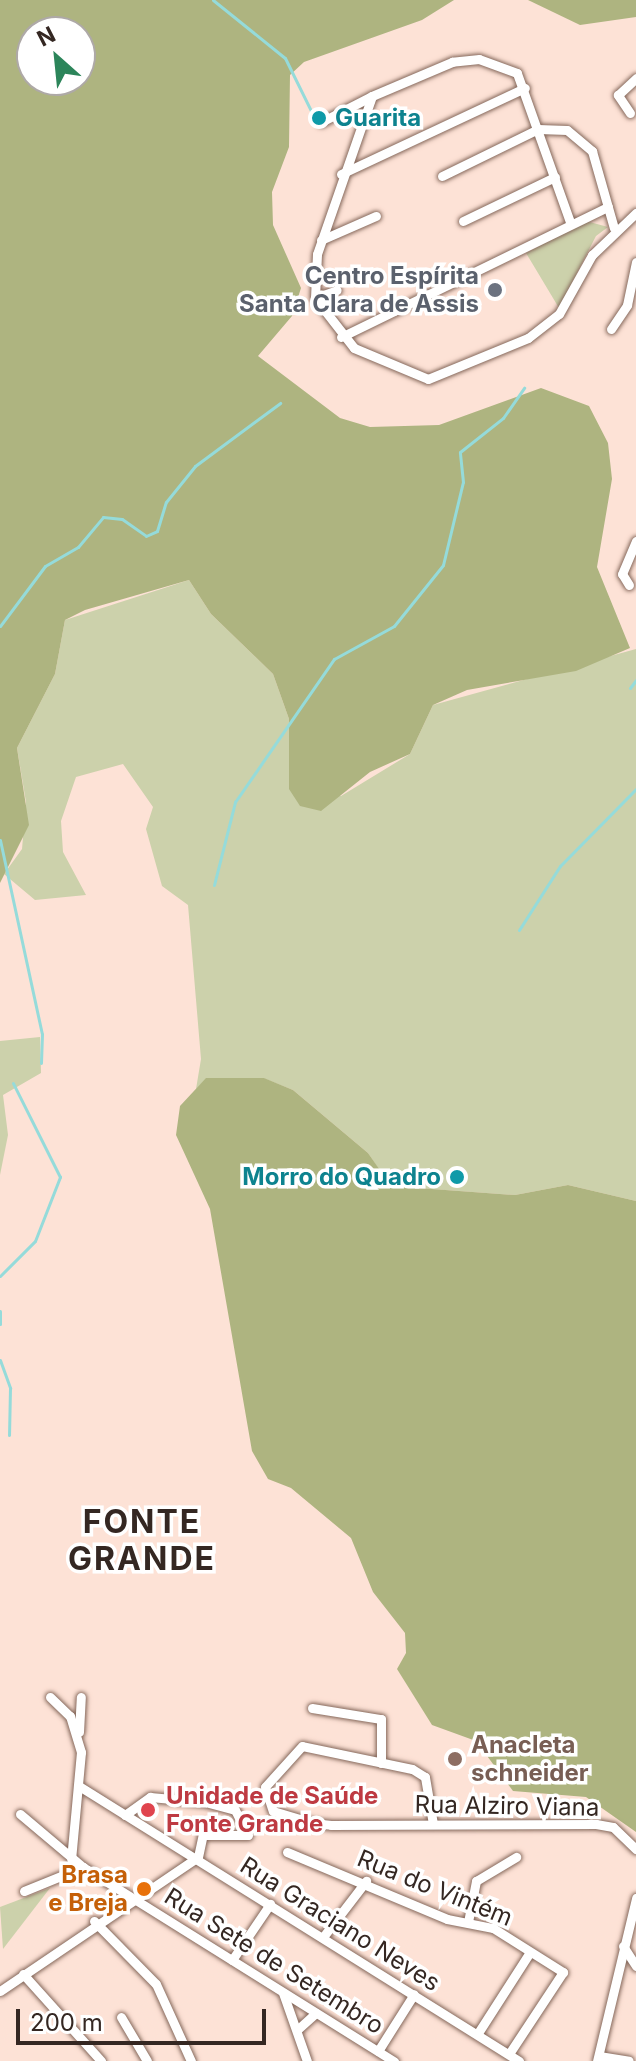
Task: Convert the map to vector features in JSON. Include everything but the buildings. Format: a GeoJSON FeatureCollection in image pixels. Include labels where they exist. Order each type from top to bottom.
{"type":"FeatureCollection","features":[{"type":"Feature","properties":{"kind":"street"},"geometry":{"type":"LineString","coordinates":[[321,122],[372,96],[464,59],[495,62],[523,84],[570,222]]}},
{"type":"Feature","properties":{"kind":"street"},"geometry":{"type":"LineString","coordinates":[[630,113],[618,95],[636,78]]}},
{"type":"Feature","properties":{"kind":"street"},"geometry":{"type":"LineString","coordinates":[[341,174],[523,84]]}},
{"type":"Feature","properties":{"kind":"street"},"geometry":{"type":"LineString","coordinates":[[372,96],[341,174],[321,240],[315,298],[341,337],[428,379],[454,371],[528,338],[559,314],[614,228],[636,213]]}},
{"type":"Feature","properties":{"kind":"street"},"geometry":{"type":"LineString","coordinates":[[442,176],[538,129],[567,130],[587,142],[614,228]]}},
{"type":"Feature","properties":{"kind":"street"},"geometry":{"type":"LineString","coordinates":[[463,221],[555,177]]}},
{"type":"Feature","properties":{"kind":"street"},"geometry":{"type":"LineString","coordinates":[[341,337],[570,222],[608,207]]}},
{"type":"Feature","properties":{"kind":"street"},"geometry":{"type":"LineString","coordinates":[[321,240],[376,216]]}},
{"type":"Feature","properties":{"kind":"street"},"geometry":{"type":"LineString","coordinates":[[611,329],[627,305],[636,262]]}},
{"type":"Feature","properties":{"kind":"street"},"geometry":{"type":"LineString","coordinates":[[315,298],[337,290]]}},
{"type":"Feature","properties":{"kind":"street"},"geometry":{"type":"LineString","coordinates":[[629,585],[622,574],[636,541]]}},
{"type":"Feature","properties":{"kind":"street"},"geometry":{"type":"LineString","coordinates":[[50,1697],[79,1729],[90,1733]]}},
{"type":"Feature","properties":{"kind":"street"},"geometry":{"type":"LineString","coordinates":[[71,1859],[79,1786],[81,1697]]}},
{"type":"Feature","properties":{"kind":"street"},"geometry":{"type":"LineString","coordinates":[[312,1708],[381,1719],[381,1763],[425,1777],[433,1824]]}},
{"type":"Feature","properties":{"kind":"street","name":"Rua Alziro Viana"},"geometry":{"type":"LineString","coordinates":[[381,1763],[300,1747],[265,1787],[273,1811],[313,1823],[596,1824],[624,1836],[636,1849]]}},
{"type":"Feature","properties":{"kind":"street","name":"Rua Graciano Neves"},"geometry":{"type":"LineString","coordinates":[[79,1786],[198,1857],[519,2061]]}},
{"type":"Feature","properties":{"kind":"street"},"geometry":{"type":"LineString","coordinates":[[125,1815],[158,1796],[237,1812],[248,1835],[205,1835]]}},
{"type":"Feature","properties":{"kind":"street","name":"Rua Sete de Setembro"},"geometry":{"type":"LineString","coordinates":[[20,1814],[83,1867],[133,1895],[394,2061]]}},
{"type":"Feature","properties":{"kind":"street"},"geometry":{"type":"LineString","coordinates":[[0,1991],[94,1921],[198,1857],[205,1824]]}},
{"type":"Feature","properties":{"kind":"street","name":"Rua do Vintém"},"geometry":{"type":"LineString","coordinates":[[287,1852],[468,1922],[493,1928],[563,1972],[509,2054]]}},
{"type":"Feature","properties":{"kind":"street"},"geometry":{"type":"LineString","coordinates":[[468,1922],[476,1881],[516,1857]]}},
{"type":"Feature","properties":{"kind":"street"},"geometry":{"type":"LineString","coordinates":[[24,1891],[83,1867]]}},
{"type":"Feature","properties":{"kind":"street"},"geometry":{"type":"LineString","coordinates":[[323,1937],[366,1881]]}},
{"type":"Feature","properties":{"kind":"street"},"geometry":{"type":"LineString","coordinates":[[629,2061],[598,2059],[636,1898]]}},
{"type":"Feature","properties":{"kind":"street"},"geometry":{"type":"LineString","coordinates":[[232,1960],[270,1904]]}},
{"type":"Feature","properties":{"kind":"street"},"geometry":{"type":"LineString","coordinates":[[94,1921],[156,1984],[191,2061]]}},
{"type":"Feature","properties":{"kind":"street"},"geometry":{"type":"LineString","coordinates":[[623,1946],[636,1966]]}},
{"type":"Feature","properties":{"kind":"street"},"geometry":{"type":"LineString","coordinates":[[478,2033],[530,1952]]}},
{"type":"Feature","properties":{"kind":"street"},"geometry":{"type":"LineString","coordinates":[[23,1974],[101,2061]]}},
{"type":"Feature","properties":{"kind":"street"},"geometry":{"type":"LineString","coordinates":[[283,1993],[307,2061]]}},
{"type":"Feature","properties":{"kind":"street"},"geometry":{"type":"LineString","coordinates":[[378,2051],[414,1994]]}},
{"type":"Feature","properties":{"kind":"street"},"geometry":{"type":"LineString","coordinates":[[298,2029],[316,2013]]}},
{"type":"Feature","properties":{"kind":"street"},"geometry":{"type":"LineString","coordinates":[[121,2017],[147,2061]]}},
{"type":"Feature","properties":{"kind":"green space"},"geometry":{"type":"Polygon","coordinates":[[[0,0],[454,0],[422,20],[304,62],[290,75],[289,147],[272,192],[273,225],[301,288],[292,316],[258,356],[340,418],[370,427],[439,425],[541,388],[589,406],[608,443],[612,479],[597,567],[630,648],[576,671],[467,690],[433,705],[410,754],[370,772],[321,811],[300,806],[289,789],[289,719],[273,674],[211,614],[189,580],[85,610],[65,620],[55,674],[17,748],[29,825],[0,883],[0,0]]]}},
{"type":"Feature","properties":{"kind":"green space"},"geometry":{"type":"Polygon","coordinates":[[[528,0],[636,0],[636,17],[580,25],[528,0]]]}},
{"type":"Feature","properties":{"kind":"green space"},"geometry":{"type":"Polygon","coordinates":[[[586,221],[608,227],[596,236],[559,308],[526,253],[586,221]]]}},
{"type":"Feature","properties":{"kind":"green space"},"geometry":{"type":"Polygon","coordinates":[[[189,580],[211,614],[273,674],[289,719],[290,770],[341,796],[410,754],[433,705],[636,649],[636,1201],[568,1185],[515,1195],[390,1186],[368,1153],[293,1090],[263,1078],[207,1078],[196,1089],[201,1059],[188,905],[162,886],[146,829],[153,807],[123,764],[76,777],[61,821],[63,852],[86,895],[35,900],[4,874],[22,849],[26,802],[17,748],[55,674],[65,620],[189,580]]]}},
{"type":"Feature","properties":{"kind":"green space"},"geometry":{"type":"Polygon","coordinates":[[[40,1037],[41,1073],[3,1095],[8,1135],[0,1175],[0,1041],[40,1037]]]}},
{"type":"Feature","properties":{"kind":"green space"},"geometry":{"type":"Polygon","coordinates":[[[206,1078],[264,1078],[293,1090],[368,1153],[391,1186],[515,1195],[568,1185],[636,1201],[636,1832],[586,1797],[513,1791],[476,1741],[432,1725],[397,1669],[406,1653],[405,1633],[373,1592],[351,1538],[291,1488],[268,1479],[252,1451],[210,1209],[176,1135],[180,1106],[206,1078]]]}},
{"type":"Feature","properties":{"kind":"green space"},"geometry":{"type":"Polygon","coordinates":[[[50,1888],[3,1949],[0,1907],[50,1888]]]}},
{"type":"Feature","properties":{"kind":"waterway"},"geometry":{"type":"LineString","coordinates":[[213,0],[285,58],[313,115]]}},
{"type":"Feature","properties":{"kind":"waterway"},"geometry":{"type":"LineString","coordinates":[[214,885],[235,802],[334,659],[394,626],[443,565],[463,482],[460,452],[503,418],[524,388]]}},
{"type":"Feature","properties":{"kind":"waterway"},"geometry":{"type":"LineString","coordinates":[[0,626],[45,566],[78,547],[103,517],[122,519],[146,536],[157,531],[166,502],[195,466],[280,403]]}},
{"type":"Feature","properties":{"kind":"waterway"},"geometry":{"type":"LineString","coordinates":[[630,688],[636,680]]}},
{"type":"Feature","properties":{"kind":"waterway"},"geometry":{"type":"LineString","coordinates":[[519,930],[560,866],[636,789]]}},
{"type":"Feature","properties":{"kind":"waterway"},"geometry":{"type":"LineString","coordinates":[[0,840],[42,1034],[41,1063]]}},
{"type":"Feature","properties":{"kind":"waterway"},"geometry":{"type":"LineString","coordinates":[[0,1276],[35,1241],[60,1177],[13,1083]]}},
{"type":"Feature","properties":{"kind":"waterway"},"geometry":{"type":"LineString","coordinates":[[0,1311],[0,1324]]}},
{"type":"Feature","properties":{"kind":"waterway"},"geometry":{"type":"LineString","coordinates":[[0,1360],[10,1388],[9,1435]]}},
{"type":"Feature","properties":{"kind":"place","name":"Guarita"},"geometry":{"type":"Point","coordinates":[319,118]}},
{"type":"Feature","properties":{"kind":"place","name":"Centro Espírita Santa Clara de Assis"},"geometry":{"type":"Point","coordinates":[495,290]}},
{"type":"Feature","properties":{"kind":"place","name":"Morro do Quadro"},"geometry":{"type":"Point","coordinates":[457,1177]}},
{"type":"Feature","properties":{"kind":"place","name":"Anacleta schneider"},"geometry":{"type":"Point","coordinates":[455,1759]}},
{"type":"Feature","properties":{"kind":"place","name":"Unidade de Saúde Fonte Grande"},"geometry":{"type":"Point","coordinates":[148,1810]}},
{"type":"Feature","properties":{"kind":"place","name":"Brasa e Breja"},"geometry":{"type":"Point","coordinates":[144,1889]}},
{"type":"Feature","properties":{"kind":"district","name":"FONTE GRANDE"},"geometry":{"type":"Point","coordinates":[142,1542]}}]}
